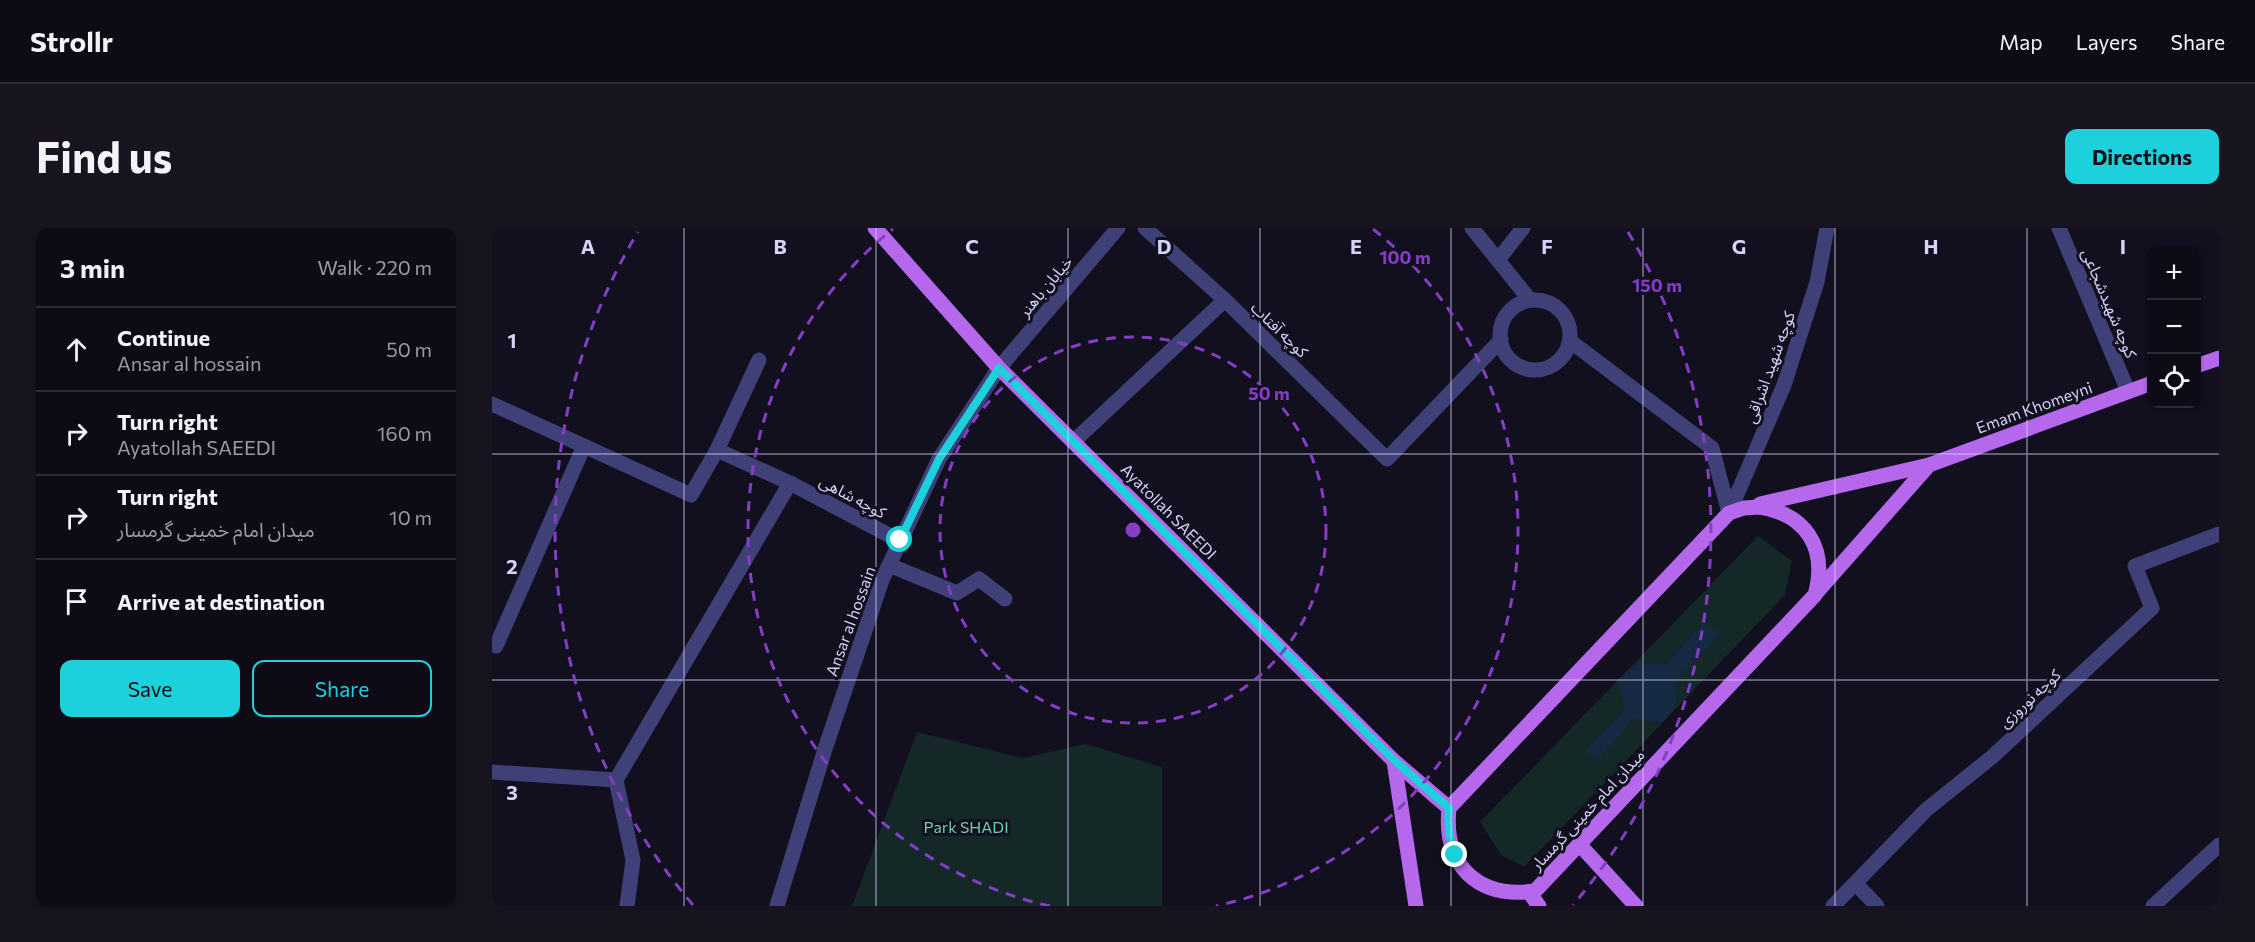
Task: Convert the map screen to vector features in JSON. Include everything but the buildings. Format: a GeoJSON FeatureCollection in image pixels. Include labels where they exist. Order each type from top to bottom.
{"type":"FeatureCollection","features":[{"type":"Feature","properties":{"kind":"main road","name":"Ayatollah SAEEDI"},"geometry":{"type":"LineString","coordinates":[[875,228],[999,368],[1394,760],[1449,808]]}},
{"type":"Feature","properties":{"kind":"main road"},"geometry":{"type":"LineString","coordinates":[[2201,364],[2219,358]]}},
{"type":"Feature","properties":{"kind":"main road","name":"Emam Khomeyni"},"geometry":{"type":"LineString","coordinates":[[1736,510],[1929,465],[2147,384]]}},
{"type":"Feature","properties":{"kind":"main road","name":"میدان امام خمینی گرمسار"},"geometry":{"type":"LineString","coordinates":[[1520,897],[1535,891],[1815,595],[1929,465]]}},
{"type":"Feature","properties":{"kind":"main road"},"geometry":{"type":"LineString","coordinates":[[1539,906],[1520,897],[1489,888],[1475,880],[1463,869],[1449,840],[1447,825],[1449,808],[1736,510],[1759,507],[1774,509],[1800,524],[1810,536],[1820,565],[1815,595]]}},
{"type":"Feature","properties":{"kind":"main road"},"geometry":{"type":"LineString","coordinates":[[1394,760],[1416,906]]}},
{"type":"Feature","properties":{"kind":"main road"},"geometry":{"type":"LineString","coordinates":[[1579,844],[1636,906]]}},
{"type":"Feature","properties":{"kind":"street","name":"خیابان باهنر"},"geometry":{"type":"LineString","coordinates":[[999,368],[1118,228]]}},
{"type":"Feature","properties":{"kind":"street","name":"کوچه آفتاب"},"geometry":{"type":"LineString","coordinates":[[1145,228],[1225,300],[1387,459],[1501,340]]}},
{"type":"Feature","properties":{"kind":"street"},"geometry":{"type":"LineString","coordinates":[[1472,228],[1530,300]]}},
{"type":"Feature","properties":{"kind":"street"},"geometry":{"type":"LineString","coordinates":[[1498,260],[1523,228]]}},
{"type":"Feature","properties":{"kind":"street","name":"کوچه شهید اشراقی"},"geometry":{"type":"LineString","coordinates":[[1736,510],[1784,385],[1817,282],[1827,228]]}},
{"type":"Feature","properties":{"kind":"street","name":"کوچه شهیدشجاعی"},"geometry":{"type":"LineString","coordinates":[[2059,228],[2128,391]]}},
{"type":"Feature","properties":{"kind":"street"},"geometry":{"type":"LineString","coordinates":[[1073,441],[1225,300]]}},
{"type":"Feature","properties":{"kind":"street"},"geometry":{"type":"LineString","coordinates":[[1530,300],[1552,303],[1567,319],[1570,330],[1570,341],[1560,360],[1540,370],[1529,370],[1510,359],[1501,340],[1504,318],[1520,303],[1530,300]]}},
{"type":"Feature","properties":{"kind":"street"},"geometry":{"type":"LineString","coordinates":[[1570,341],[1712,448],[1736,510]]}},
{"type":"Feature","properties":{"kind":"street"},"geometry":{"type":"LineString","coordinates":[[492,404],[691,495],[717,450],[759,360]]}},
{"type":"Feature","properties":{"kind":"street","name":"Ansar al hossain"},"geometry":{"type":"LineString","coordinates":[[777,906],[825,748],[882,580],[939,459],[999,368]]}},
{"type":"Feature","properties":{"kind":"street"},"geometry":{"type":"LineString","coordinates":[[496,646],[584,446]]}},
{"type":"Feature","properties":{"kind":"street","name":"کوچه شاهی"},"geometry":{"type":"LineString","coordinates":[[717,450],[790,483],[900,540]]}},
{"type":"Feature","properties":{"kind":"street"},"geometry":{"type":"LineString","coordinates":[[627,906],[633,860],[616,780],[790,483]]}},
{"type":"Feature","properties":{"kind":"street","name":"کوچه نوروزی"},"geometry":{"type":"LineString","coordinates":[[1833,906],[1926,810],[1992,757],[2152,608],[2135,566],[2219,534]]}},
{"type":"Feature","properties":{"kind":"street"},"geometry":{"type":"LineString","coordinates":[[889,565],[957,593],[979,579],[1005,599]]}},
{"type":"Feature","properties":{"kind":"street"},"geometry":{"type":"LineString","coordinates":[[492,772],[616,780]]}},
{"type":"Feature","properties":{"kind":"street"},"geometry":{"type":"LineString","coordinates":[[2153,906],[2219,845]]}},
{"type":"Feature","properties":{"kind":"street"},"geometry":{"type":"LineString","coordinates":[[1856,884],[1876,906]]}},
{"type":"Feature","properties":{"kind":"green space"},"geometry":{"type":"Polygon","coordinates":[[[1758,536],[1792,561],[1785,595],[1524,867],[1501,855],[1480,822],[1758,536]]]}},
{"type":"Feature","properties":{"kind":"green space","name":"Park SHADI"},"geometry":{"type":"Polygon","coordinates":[[[917,732],[1023,758],[1086,744],[1162,767],[1162,906],[852,906],[917,732]]]}},
{"type":"Feature","properties":{"kind":"water"},"geometry":{"type":"Polygon","coordinates":[[[1704,623],[1720,634],[1676,681],[1675,704],[1662,723],[1634,718],[1598,759],[1585,750],[1624,711],[1623,697],[1617,681],[1638,665],[1649,663],[1665,665],[1704,623]]]}},
{"type":"Feature","properties":{"kind":"route"},"geometry":{"type":"LineString","coordinates":[[900,540],[939,459],[999,368],[1394,760],[1449,808],[1447,825],[1449,840],[1455,855]]}}]}
